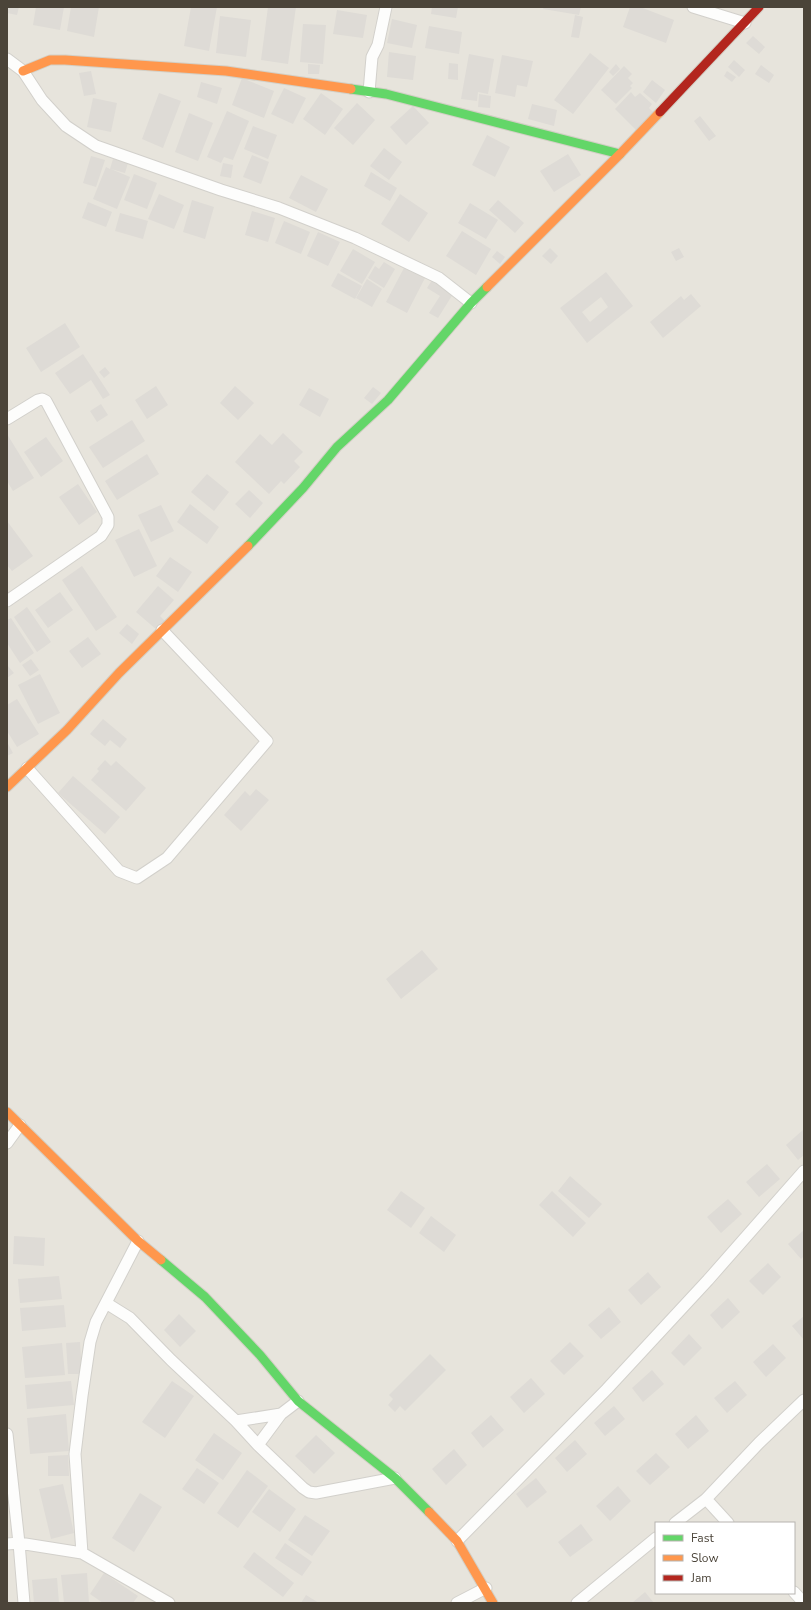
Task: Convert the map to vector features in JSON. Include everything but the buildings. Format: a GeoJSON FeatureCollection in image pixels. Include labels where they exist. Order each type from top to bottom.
{"type":"FeatureCollection","features":[{"type":"Feature","properties":{"kind":"street"},"geometry":{"type":"LineString","coordinates":[[369,92],[372,57],[378,45],[386,7]]}},
{"type":"Feature","properties":{"kind":"street"},"geometry":{"type":"LineString","coordinates":[[693,7],[745,23]]}},
{"type":"Feature","properties":{"kind":"street"},"geometry":{"type":"LineString","coordinates":[[7,787],[67,730],[119,673],[254,540],[303,488],[337,447],[388,400],[471,303],[620,154],[759,7]]}},
{"type":"Feature","properties":{"kind":"street"},"geometry":{"type":"LineString","coordinates":[[7,59],[23,71],[42,100],[66,126],[96,146],[221,190],[279,208],[355,238],[439,278],[471,303]]}},
{"type":"Feature","properties":{"kind":"street"},"geometry":{"type":"LineString","coordinates":[[23,71],[50,60],[65,60],[226,72],[386,94],[620,154]]}},
{"type":"Feature","properties":{"kind":"street"},"geometry":{"type":"LineString","coordinates":[[7,420],[42,398],[46,401],[108,517],[108,525],[101,536],[7,600]]}},
{"type":"Feature","properties":{"kind":"street"},"geometry":{"type":"LineString","coordinates":[[27,768],[119,871],[137,878],[167,858],[268,740],[162,630]]}},
{"type":"Feature","properties":{"kind":"street"},"geometry":{"type":"LineString","coordinates":[[7,1112],[138,1241],[205,1297],[260,1355],[298,1401],[395,1478],[457,1541],[486,1588],[493,1603]]}},
{"type":"Feature","properties":{"kind":"street"},"geometry":{"type":"LineString","coordinates":[[7,1143],[20,1125]]}},
{"type":"Feature","properties":{"kind":"street"},"geometry":{"type":"LineString","coordinates":[[457,1541],[607,1389],[708,1280],[804,1171]]}},
{"type":"Feature","properties":{"kind":"street"},"geometry":{"type":"LineString","coordinates":[[82,1553],[75,1454],[90,1342],[96,1322],[138,1241]]}},
{"type":"Feature","properties":{"kind":"street"},"geometry":{"type":"LineString","coordinates":[[106,1303],[130,1318],[171,1360],[236,1420],[258,1445],[309,1492],[316,1493],[395,1478]]}},
{"type":"Feature","properties":{"kind":"street"},"geometry":{"type":"LineString","coordinates":[[676,1522],[706,1499],[759,1443],[804,1400]]}},
{"type":"Feature","properties":{"kind":"street"},"geometry":{"type":"LineString","coordinates":[[258,1445],[282,1414],[298,1401]]}},
{"type":"Feature","properties":{"kind":"street"},"geometry":{"type":"LineString","coordinates":[[236,1420],[282,1414]]}},
{"type":"Feature","properties":{"kind":"street"},"geometry":{"type":"LineString","coordinates":[[7,1434],[24,1603]]}},
{"type":"Feature","properties":{"kind":"street"},"geometry":{"type":"LineString","coordinates":[[706,1499],[727,1522]]}},
{"type":"Feature","properties":{"kind":"street"},"geometry":{"type":"LineString","coordinates":[[578,1603],[655,1539]]}},
{"type":"Feature","properties":{"kind":"street"},"geometry":{"type":"LineString","coordinates":[[7,1544],[19,1543],[82,1553],[169,1603]]}},
{"type":"Feature","properties":{"kind":"street"},"geometry":{"type":"LineString","coordinates":[[457,1603],[486,1588]]}},
{"type":"Feature","properties":{"kind":"street"},"geometry":{"type":"LineString","coordinates":[[795,1593],[804,1603]]}},
{"type":"Feature","properties":{"kind":"shaded area"},"geometry":{"type":"Polygon","coordinates":[[[7,7],[804,7],[804,1603],[7,1603],[7,7]]]}},
{"type":"Feature","properties":{"kind":"traffic: fast"},"geometry":{"type":"LineString","coordinates":[[351,89],[386,94],[620,154]]}},
{"type":"Feature","properties":{"kind":"traffic: fast"},"geometry":{"type":"LineString","coordinates":[[248,546],[303,488],[337,447],[388,400],[471,303],[487,287]]}},
{"type":"Feature","properties":{"kind":"traffic: fast"},"geometry":{"type":"LineString","coordinates":[[161,1260],[205,1297],[260,1355],[298,1401],[395,1478],[429,1512]]}},
{"type":"Feature","properties":{"kind":"traffic: slow"},"geometry":{"type":"LineString","coordinates":[[23,71],[50,60],[65,60],[226,71],[351,89]]}},
{"type":"Feature","properties":{"kind":"traffic: slow"},"geometry":{"type":"LineString","coordinates":[[487,287],[660,112]]}},
{"type":"Feature","properties":{"kind":"traffic: slow"},"geometry":{"type":"LineString","coordinates":[[7,787],[67,730],[119,673],[248,546]]}},
{"type":"Feature","properties":{"kind":"traffic: slow"},"geometry":{"type":"LineString","coordinates":[[7,1112],[138,1241],[161,1260]]}},
{"type":"Feature","properties":{"kind":"traffic: slow"},"geometry":{"type":"LineString","coordinates":[[429,1512],[457,1541],[493,1603]]}},
{"type":"Feature","properties":{"kind":"traffic: jam"},"geometry":{"type":"LineString","coordinates":[[660,112],[759,7]]}}]}
